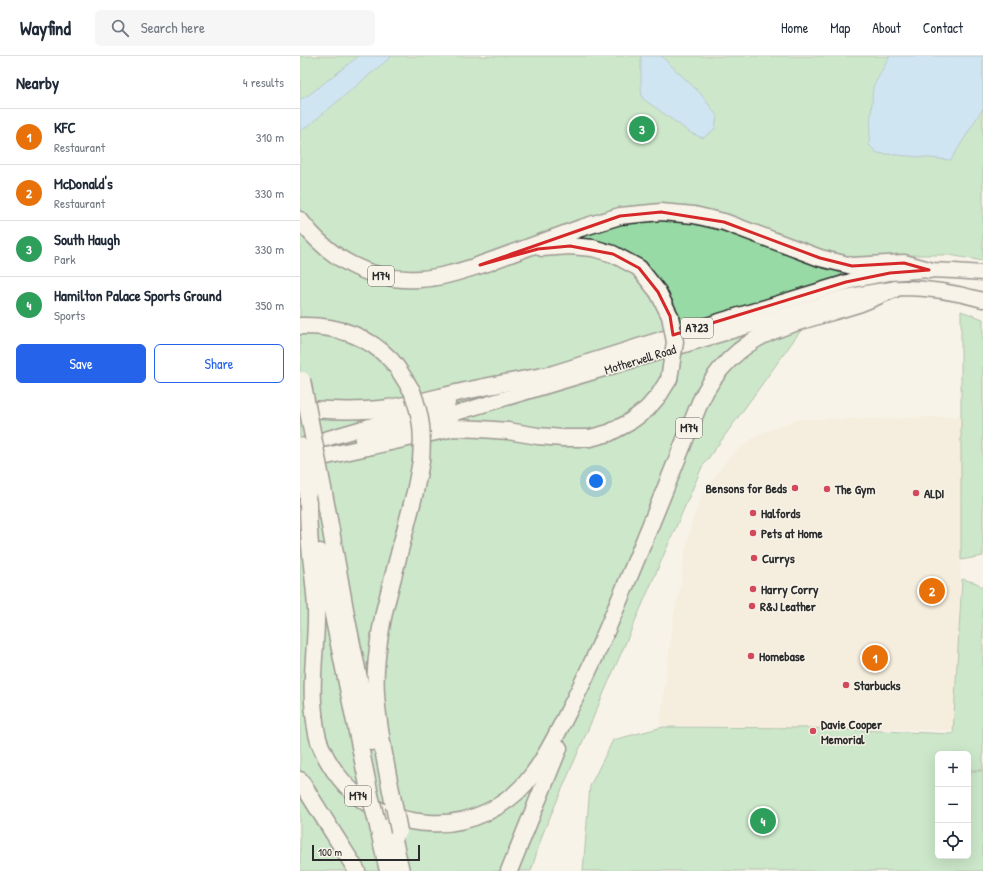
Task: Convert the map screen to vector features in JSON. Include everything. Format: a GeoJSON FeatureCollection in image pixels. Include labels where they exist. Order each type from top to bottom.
{"type":"FeatureCollection","features":[{"type":"Feature","properties":{"kind":"highway","name":"M74"},"geometry":{"type":"LineString","coordinates":[[480,265],[581,228],[620,216],[661,212],[694,215],[724,222],[820,258],[852,266],[904,263],[928,270]]}},
{"type":"Feature","properties":{"kind":"highway","name":"M74"},"geometry":{"type":"LineString","coordinates":[[300,220],[320,243],[332,253],[352,265],[389,278],[419,279],[450,274],[538,249],[570,246],[593,248],[612,254],[639,268],[658,292],[670,316],[675,342],[668,379],[659,395],[647,409],[628,423],[609,434],[590,438],[563,438],[538,436],[508,430],[454,428],[300,461]]}},
{"type":"Feature","properties":{"kind":"highway","name":"M74"},"geometry":{"type":"LineString","coordinates":[[308,493],[308,530],[316,607],[313,691],[314,717],[318,739],[333,770],[352,792],[363,800],[379,810],[406,821],[429,824],[454,823],[483,815],[496,808],[523,786],[532,776],[554,740],[589,670],[617,606],[700,402],[705,391],[717,373],[742,349],[759,337],[773,330],[856,305],[895,289]]}},
{"type":"Feature","properties":{"kind":"highway","name":"M74"},"geometry":{"type":"LineString","coordinates":[[300,326],[334,328],[352,334],[380,350],[404,377],[412,391],[417,405],[422,429],[421,461],[415,492],[384,614],[376,661],[376,694],[390,804],[388,871]]}},
{"type":"Feature","properties":{"kind":"highway","name":"M74"},"geometry":{"type":"LineString","coordinates":[[301,375],[346,615],[380,780],[390,804]]}},
{"type":"Feature","properties":{"kind":"highway"},"geometry":{"type":"LineString","coordinates":[[300,409],[345,411],[390,408],[470,389],[548,375]]}},
{"type":"Feature","properties":{"kind":"highway","name":"M74"},"geometry":{"type":"LineString","coordinates":[[300,446],[308,493],[370,795],[389,827],[408,871]]}},
{"type":"Feature","properties":{"kind":"highway","name":"M74"},"geometry":{"type":"LineString","coordinates":[[509,871],[579,700],[589,670]]}},
{"type":"Feature","properties":{"kind":"highway"},"geometry":{"type":"LineString","coordinates":[[300,780],[357,871]]}},
{"type":"Feature","properties":{"kind":"highway","name":"M74"},"geometry":{"type":"LineString","coordinates":[[389,827],[401,871]]}},
{"type":"Feature","properties":{"kind":"main road","name":"Motherwell Road"},"geometry":{"type":"LineString","coordinates":[[300,446],[548,375],[846,282],[890,273],[928,270],[983,273]]}},
{"type":"Feature","properties":{"kind":"main road","name":"Motherwell Road"},"geometry":{"type":"LineString","coordinates":[[300,461],[846,297],[895,289],[922,289],[944,291],[983,300]]}},
{"type":"Feature","properties":{"kind":"main road","name":"A723"},"geometry":{"type":"LineString","coordinates":[[922,289],[983,307]]}},
{"type":"Feature","properties":{"kind":"highlighted area"},"geometry":{"type":"Polygon","coordinates":[[[661,212],[724,222],[820,258],[852,266],[904,263],[929,270],[890,273],[846,282],[673,335],[670,316],[658,292],[639,268],[613,254],[570,246],[538,249],[480,265],[620,216],[661,212]]]}},
{"type":"Feature","properties":{"kind":"shaded area"},"geometry":{"type":"Polygon","coordinates":[[[963,417],[960,584],[955,730],[660,725],[674,614],[681,584],[684,556],[693,518],[703,494],[729,457],[759,434],[799,419],[963,417]]]}},
{"type":"Feature","properties":{"kind":"green space"},"geometry":{"type":"Polygon","coordinates":[[[300,56],[983,56],[983,261],[949,255],[854,257],[702,467],[543,833],[531,871],[300,871],[300,56]]]}},
{"type":"Feature","properties":{"kind":"green space"},"geometry":{"type":"Polygon","coordinates":[[[961,311],[983,319],[983,556],[961,560],[961,311]]]}},
{"type":"Feature","properties":{"kind":"green space"},"geometry":{"type":"Polygon","coordinates":[[[962,579],[977,583],[983,588],[983,770],[971,770],[971,751],[935,751],[935,859],[971,859],[971,771],[983,771],[983,871],[583,871],[590,786],[613,740],[663,727],[812,728],[953,734],[962,579]]]}},
{"type":"Feature","properties":{"kind":"water"},"geometry":{"type":"Polygon","coordinates":[[[359,56],[392,56],[300,131],[300,100],[359,56]]]}},
{"type":"Feature","properties":{"kind":"water"},"geometry":{"type":"Polygon","coordinates":[[[641,56],[661,56],[701,94],[717,116],[715,129],[703,138],[691,133],[642,98],[641,56]]]}},
{"type":"Feature","properties":{"kind":"water"},"geometry":{"type":"Polygon","coordinates":[[[890,56],[983,56],[983,108],[951,160],[877,153],[869,145],[873,87],[890,56]]]}},
{"type":"Feature","properties":{"kind":"place","name":"South Haugh"},"geometry":{"type":"Point","coordinates":[642,129]}},
{"type":"Feature","properties":{"kind":"place","name":"Bensons for Beds"},"geometry":{"type":"Point","coordinates":[795,488]}},
{"type":"Feature","properties":{"kind":"place","name":"The Gym"},"geometry":{"type":"Point","coordinates":[827,489]}},
{"type":"Feature","properties":{"kind":"place","name":"ALDI"},"geometry":{"type":"Point","coordinates":[916,493]}},
{"type":"Feature","properties":{"kind":"place","name":"Halfords"},"geometry":{"type":"Point","coordinates":[753,513]}},
{"type":"Feature","properties":{"kind":"place","name":"Pets at Home"},"geometry":{"type":"Point","coordinates":[753,533]}},
{"type":"Feature","properties":{"kind":"place","name":"Currys"},"geometry":{"type":"Point","coordinates":[754,558]}},
{"type":"Feature","properties":{"kind":"place","name":"Harry Corry"},"geometry":{"type":"Point","coordinates":[753,589]}},
{"type":"Feature","properties":{"kind":"place","name":"McDonald's"},"geometry":{"type":"Point","coordinates":[932,591]}},
{"type":"Feature","properties":{"kind":"place","name":"R&J Leather"},"geometry":{"type":"Point","coordinates":[752,606]}},
{"type":"Feature","properties":{"kind":"place","name":"Homebase"},"geometry":{"type":"Point","coordinates":[751,656]}},
{"type":"Feature","properties":{"kind":"place","name":"KFC"},"geometry":{"type":"Point","coordinates":[875,658]}},
{"type":"Feature","properties":{"kind":"place","name":"Starbucks"},"geometry":{"type":"Point","coordinates":[846,685]}},
{"type":"Feature","properties":{"kind":"place","name":"Davie Cooper Memorial"},"geometry":{"type":"Point","coordinates":[813,731]}},
{"type":"Feature","properties":{"kind":"place","name":"Hamilton Palace Sports Ground"},"geometry":{"type":"Point","coordinates":[763,821]}}]}
